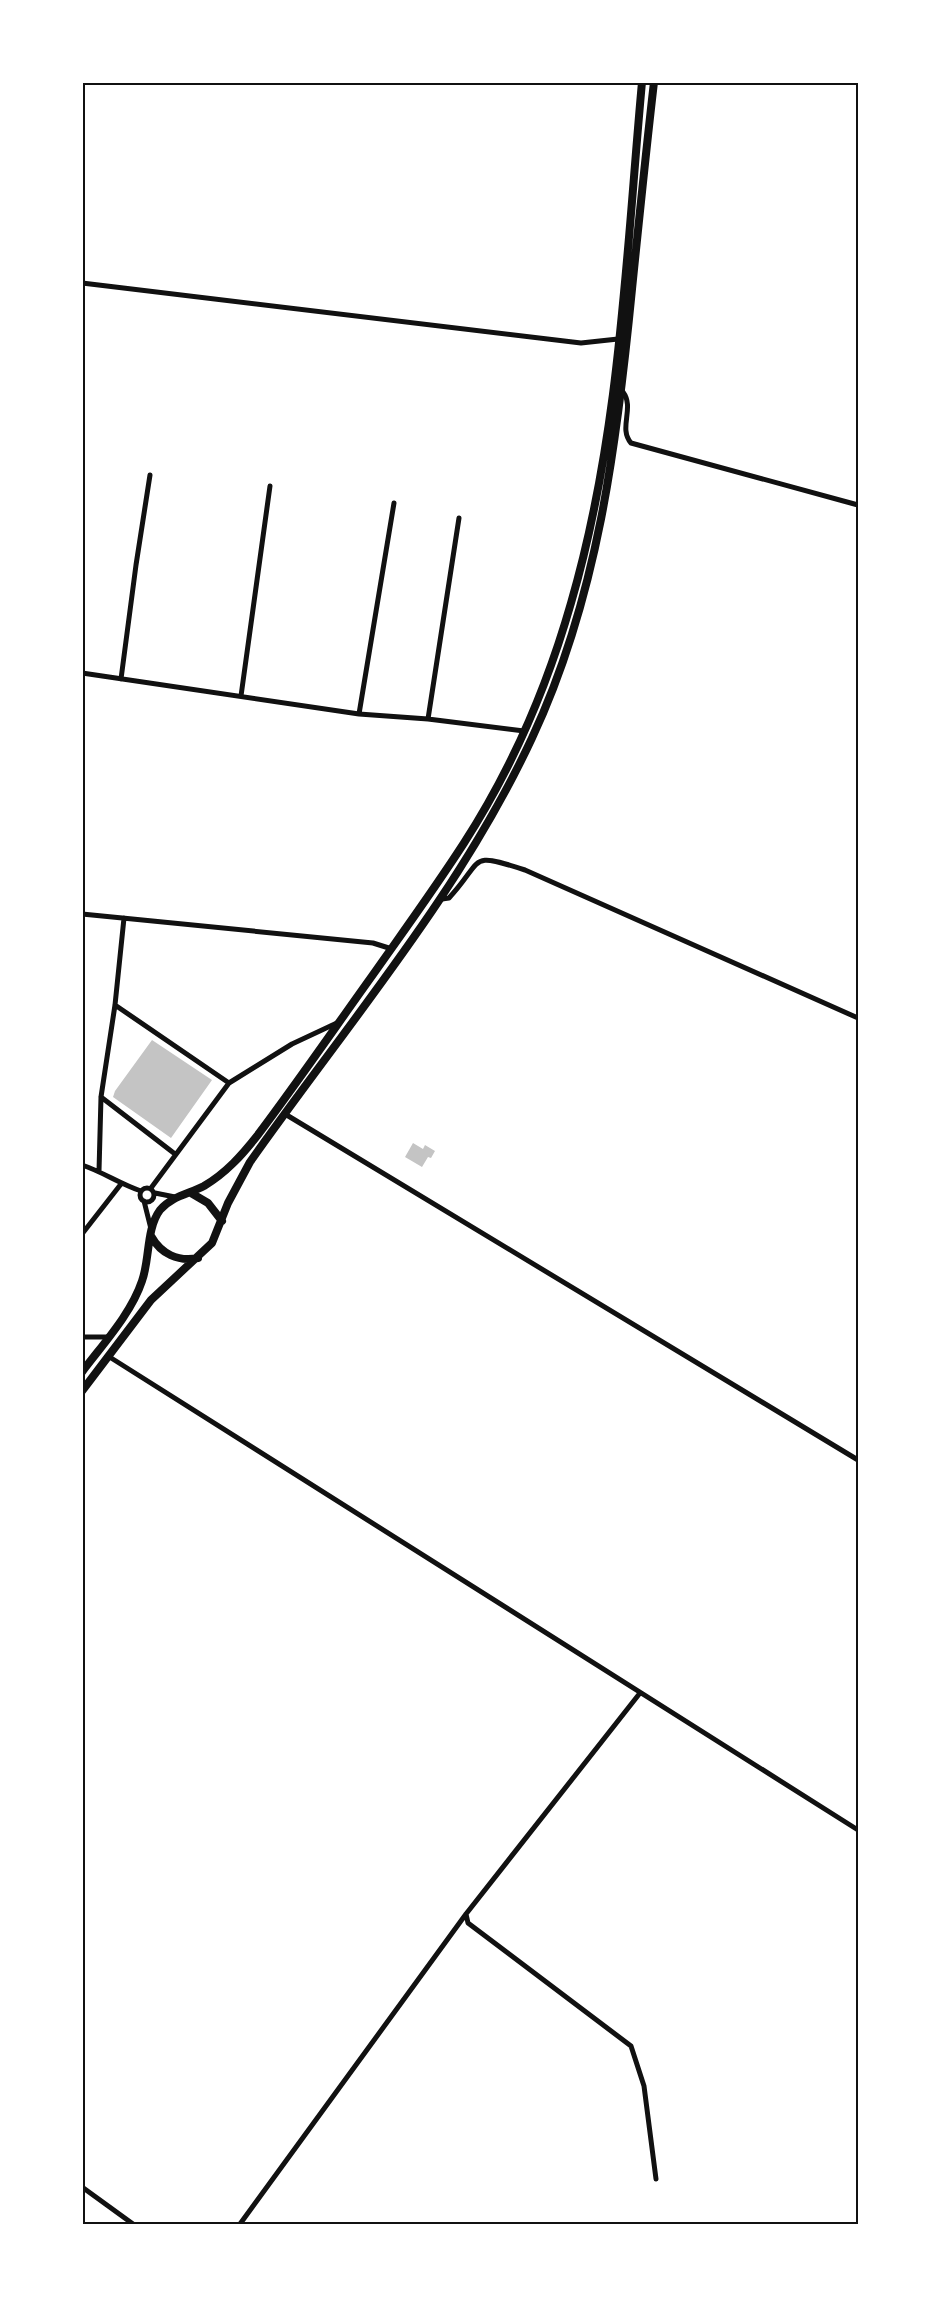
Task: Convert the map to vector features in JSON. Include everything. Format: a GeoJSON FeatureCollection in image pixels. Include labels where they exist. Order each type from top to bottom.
{"type":"FeatureCollection","features":[{"type":"Feature","properties":{"kind":"main road"},"geometry":{"type":"LineString","coordinates":[[82,1372],[128,1308],[139,1287],[157,1216],[165,1205],[217,1177],[241,1156],[392,949],[465,842],[524,731],[549,668],[570,605],[588,538],[608,435],[642,82]]}},
{"type":"Feature","properties":{"kind":"main road"},"geometry":{"type":"LineString","coordinates":[[82,1391],[151,1300],[212,1243],[239,1180],[442,899],[504,795],[533,737],[582,605],[598,539],[623,392],[654,82]]}},
{"type":"Feature","properties":{"kind":"main road"},"geometry":{"type":"LineString","coordinates":[[191,1193],[208,1203],[222,1221]]}},
{"type":"Feature","properties":{"kind":"main road"},"geometry":{"type":"LineString","coordinates":[[151,1236],[159,1248],[171,1256],[184,1259],[198,1258]]}},
{"type":"Feature","properties":{"kind":"street"},"geometry":{"type":"LineString","coordinates":[[82,282],[581,343],[618,339]]}},
{"type":"Feature","properties":{"kind":"street"},"geometry":{"type":"LineString","coordinates":[[623,392],[628,405],[626,438],[631,443],[858,505]]}},
{"type":"Feature","properties":{"kind":"street"},"geometry":{"type":"LineString","coordinates":[[121,679],[150,475]]}},
{"type":"Feature","properties":{"kind":"street"},"geometry":{"type":"LineString","coordinates":[[241,696],[270,486]]}},
{"type":"Feature","properties":{"kind":"street"},"geometry":{"type":"LineString","coordinates":[[359,714],[393,503]]}},
{"type":"Feature","properties":{"kind":"street"},"geometry":{"type":"LineString","coordinates":[[428,720],[459,518]]}},
{"type":"Feature","properties":{"kind":"street"},"geometry":{"type":"LineString","coordinates":[[82,673],[359,714],[524,731]]}},
{"type":"Feature","properties":{"kind":"street"},"geometry":{"type":"LineString","coordinates":[[442,899],[449,898],[473,866],[487,859],[494,860],[525,870],[858,1018]]}},
{"type":"Feature","properties":{"kind":"street"},"geometry":{"type":"LineString","coordinates":[[82,914],[373,943],[392,949]]}},
{"type":"Feature","properties":{"kind":"street"},"geometry":{"type":"LineString","coordinates":[[99,1171],[101,1097],[115,1005],[124,918]]}},
{"type":"Feature","properties":{"kind":"street"},"geometry":{"type":"LineString","coordinates":[[115,1005],[230,1083]]}},
{"type":"Feature","properties":{"kind":"street"},"geometry":{"type":"LineString","coordinates":[[144,1201],[152,1200],[153,1190],[175,1154],[230,1083],[292,1044],[340,1021]]}},
{"type":"Feature","properties":{"kind":"street"},"geometry":{"type":"LineString","coordinates":[[101,1097],[175,1154]]}},
{"type":"Feature","properties":{"kind":"street"},"geometry":{"type":"LineString","coordinates":[[285,1114],[858,1460]]}},
{"type":"Feature","properties":{"kind":"street"},"geometry":{"type":"LineString","coordinates":[[82,1165],[141,1191]]}},
{"type":"Feature","properties":{"kind":"street"},"geometry":{"type":"LineString","coordinates":[[82,1234],[121,1184]]}},
{"type":"Feature","properties":{"kind":"street"},"geometry":{"type":"LineString","coordinates":[[151,1236],[144,1201],[140,1197],[141,1191],[145,1187],[177,1197]]}},
{"type":"Feature","properties":{"kind":"street"},"geometry":{"type":"LineString","coordinates":[[82,1337],[108,1337]]}},
{"type":"Feature","properties":{"kind":"street"},"geometry":{"type":"LineString","coordinates":[[108,1356],[858,1830]]}},
{"type":"Feature","properties":{"kind":"street"},"geometry":{"type":"LineString","coordinates":[[240,2224],[466,1914],[640,1693]]}},
{"type":"Feature","properties":{"kind":"street"},"geometry":{"type":"LineString","coordinates":[[466,1914],[468,1923],[631,2046],[644,2086],[656,2179]]}},
{"type":"Feature","properties":{"kind":"street"},"geometry":{"type":"LineString","coordinates":[[82,2187],[134,2224]]}},
{"type":"Feature","properties":{"kind":"building"},"geometry":{"type":"Polygon","coordinates":[[[152,1040],[212,1080],[171,1138],[113,1097],[152,1040]]]}},
{"type":"Feature","properties":{"kind":"building"},"geometry":{"type":"Polygon","coordinates":[[[413,1143],[423,1149],[425,1145],[435,1151],[422,1167],[405,1157],[413,1143]]]}}]}
